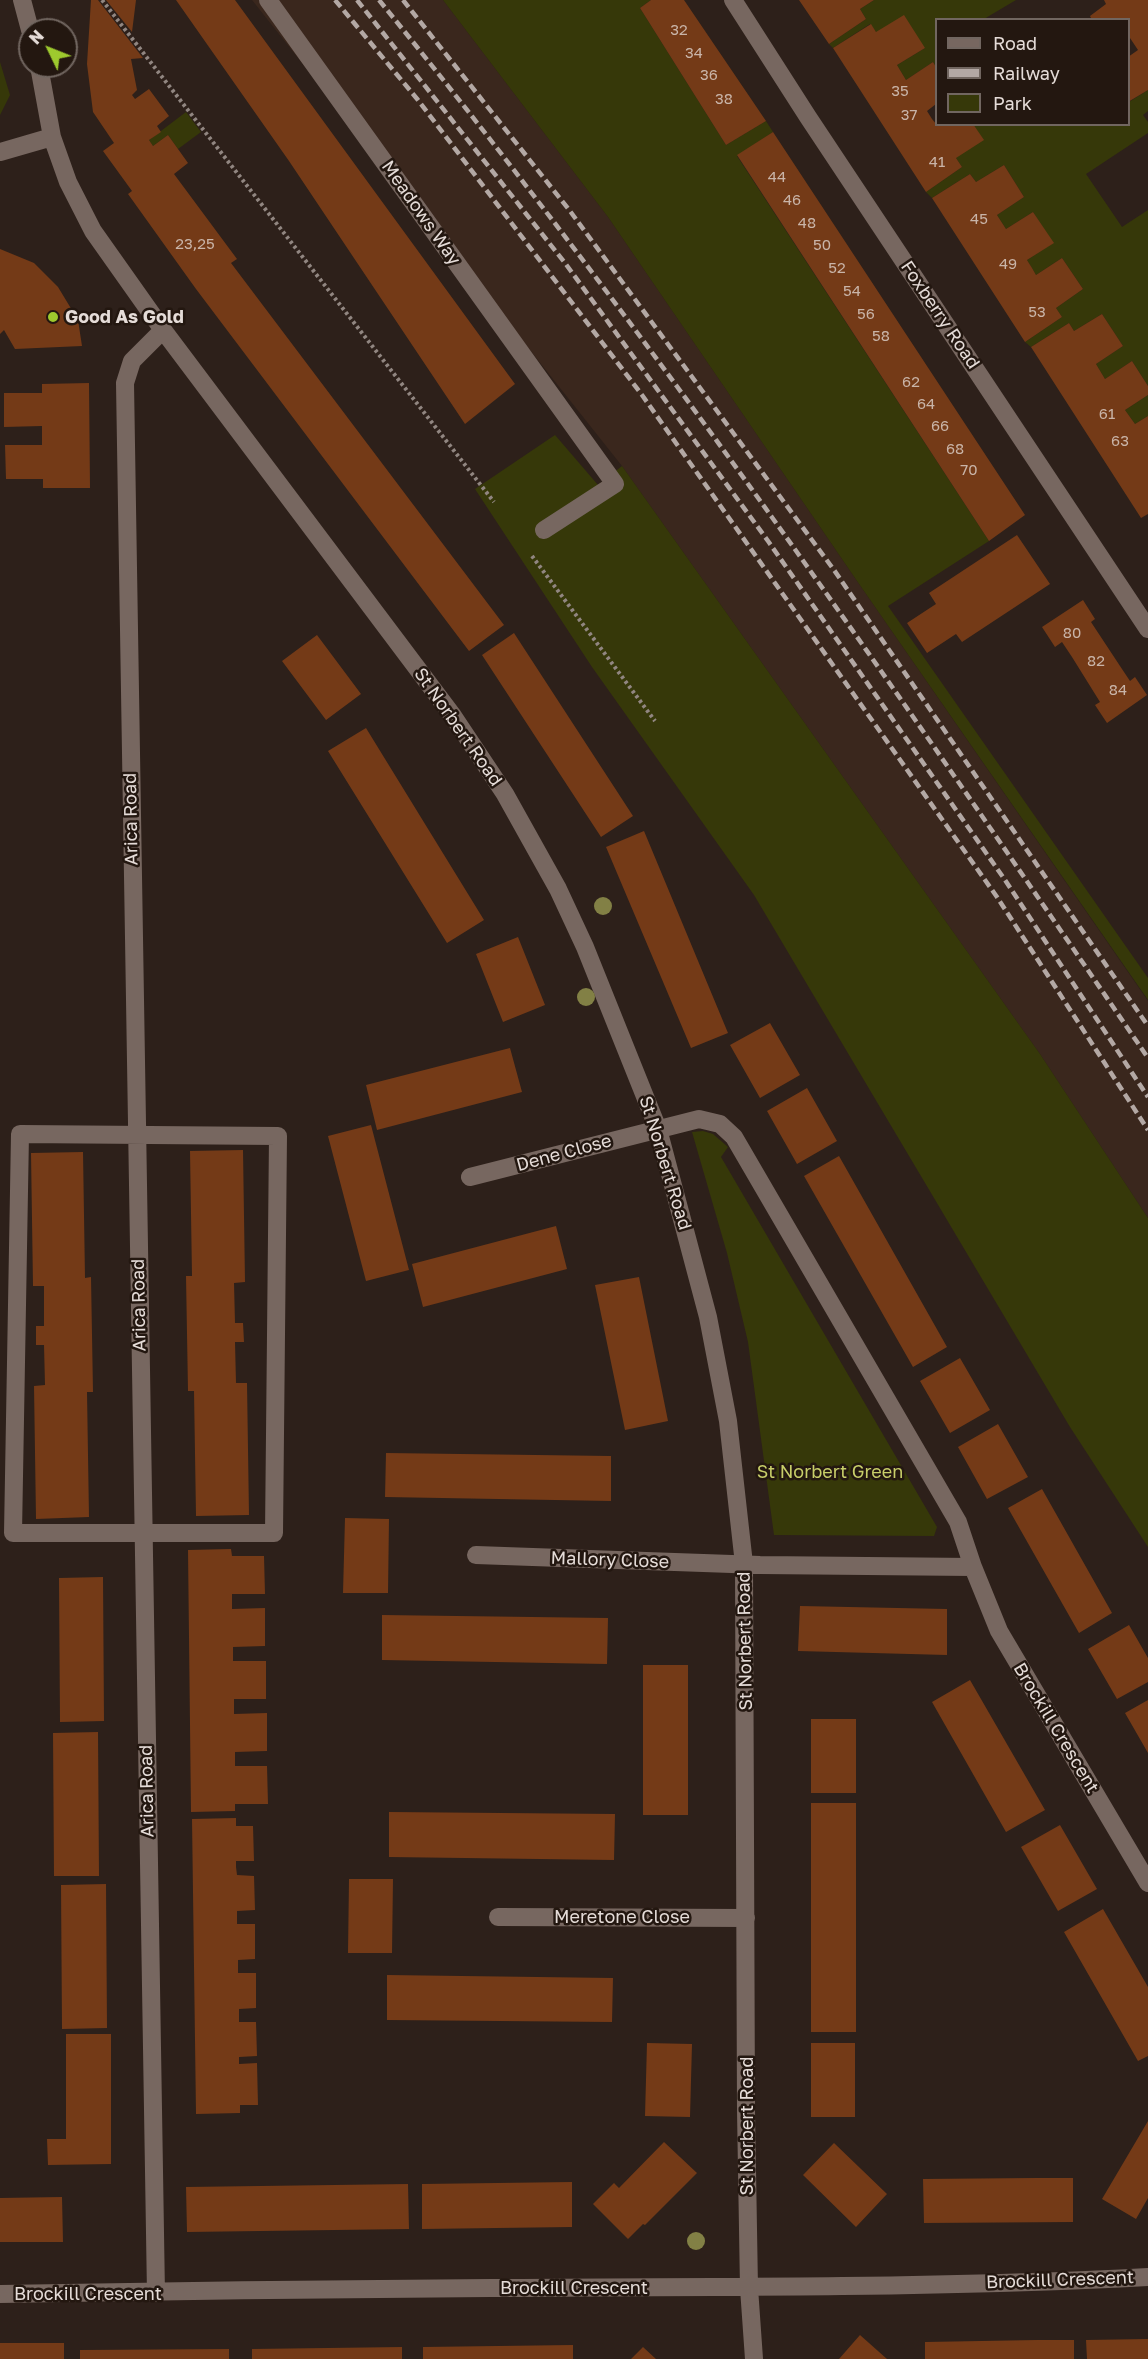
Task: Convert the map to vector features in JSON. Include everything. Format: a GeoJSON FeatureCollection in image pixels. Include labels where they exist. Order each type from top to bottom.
{"type":"FeatureCollection","features":[{"type":"Feature","properties":{"kind":"street"},"geometry":{"type":"LineString","coordinates":[[22,0],[27,18]]}},
{"type":"Feature","properties":{"kind":"street","name":"Meadows Way"},"geometry":{"type":"LineString","coordinates":[[268,0],[615,484],[544,530]]}},
{"type":"Feature","properties":{"kind":"street","name":"Foxberry Road"},"geometry":{"type":"LineString","coordinates":[[733,0],[1148,629]]}},
{"type":"Feature","properties":{"kind":"street","name":"St Norbert Road"},"geometry":{"type":"LineString","coordinates":[[41,78],[52,136],[68,182],[93,231],[163,330],[453,716],[505,794],[558,889],[585,947],[658,1129],[708,1317],[728,1421],[744,1564],[749,2288],[754,2359]]}},
{"type":"Feature","properties":{"kind":"street"},"geometry":{"type":"LineString","coordinates":[[0,152],[52,136]]}},
{"type":"Feature","properties":{"kind":"street","name":"Arica Road"},"geometry":{"type":"LineString","coordinates":[[156,2293],[125,383],[132,361],[163,330]]}},
{"type":"Feature","properties":{"kind":"street"},"geometry":{"type":"LineString","coordinates":[[658,1129],[699,1119],[720,1124],[734,1137],[958,1522],[974,1567],[744,1564]]}},
{"type":"Feature","properties":{"kind":"street","name":"Dene Close"},"geometry":{"type":"LineString","coordinates":[[470,1177],[658,1129]]}},
{"type":"Feature","properties":{"kind":"street"},"geometry":{"type":"LineString","coordinates":[[20,1134],[136,1136],[278,1136],[274,1533],[13,1533],[20,1134]]}},
{"type":"Feature","properties":{"kind":"street","name":"Mallory Close"},"geometry":{"type":"LineString","coordinates":[[477,1555],[744,1564]]}},
{"type":"Feature","properties":{"kind":"street","name":"Brockill Crescent"},"geometry":{"type":"LineString","coordinates":[[974,1567],[999,1632],[1148,1883]]}},
{"type":"Feature","properties":{"kind":"street","name":"Meretone Close"},"geometry":{"type":"LineString","coordinates":[[498,1917],[746,1918]]}},
{"type":"Feature","properties":{"kind":"street","name":"Brockill Crescent"},"geometry":{"type":"LineString","coordinates":[[0,2294],[490,2288],[749,2288],[1073,2281],[1148,2277]]}},
{"type":"Feature","properties":{"kind":"path"},"geometry":{"type":"LineString","coordinates":[[102,0],[494,502]]}},
{"type":"Feature","properties":{"kind":"path"},"geometry":{"type":"LineString","coordinates":[[544,530],[523,544],[656,721]]}},
{"type":"Feature","properties":{"kind":"shaded area"},"geometry":{"type":"Polygon","coordinates":[[[252,0],[443,0],[608,217],[1148,1001],[1148,1218],[1040,1054],[622,466],[252,0]]]}},
{"type":"Feature","properties":{"kind":"green space"},"geometry":{"type":"Polygon","coordinates":[[[443,0],[651,0],[640,8],[726,145],[766,121],[773,132],[737,156],[989,541],[888,606],[1148,978],[1148,1000],[608,217],[443,0]]]}},
{"type":"Feature","properties":{"kind":"green space"},"geometry":{"type":"Polygon","coordinates":[[[874,0],[1016,0],[986,18],[935,18],[935,65],[933,62],[906,80],[897,65],[925,48],[876,32],[870,24],[833,48],[829,44],[866,19],[860,9],[874,0]]]}},
{"type":"Feature","properties":{"kind":"green space"},"geometry":{"type":"Polygon","coordinates":[[[0,62],[10,95],[0,115],[0,62]]]}},
{"type":"Feature","properties":{"kind":"green space"},"geometry":{"type":"Polygon","coordinates":[[[1148,90],[1148,111],[1143,115],[1148,122],[1148,133],[1086,174],[1122,227],[1148,210],[1148,386],[1132,361],[1105,379],[1096,364],[1123,346],[1102,314],[1074,331],[1069,323],[1031,347],[1025,342],[1062,317],[1056,308],[1083,289],[1062,258],[1036,275],[1027,260],[1053,243],[1033,212],[1006,229],[997,215],[1024,197],[1004,165],[976,182],[970,174],[932,198],[926,192],[962,167],[956,158],[972,126],[1130,126],[1130,101],[1148,90]]]}},
{"type":"Feature","properties":{"kind":"green space"},"geometry":{"type":"Polygon","coordinates":[[[186,112],[201,132],[178,149],[168,135],[153,146],[149,140],[186,112]]]}},
{"type":"Feature","properties":{"kind":"green space"},"geometry":{"type":"Polygon","coordinates":[[[1148,395],[1148,416],[1135,424],[1125,410],[1148,395]]]}},
{"type":"Feature","properties":{"kind":"green space"},"geometry":{"type":"Polygon","coordinates":[[[555,435],[598,485],[622,466],[1040,1054],[1148,1218],[1148,1547],[1070,1427],[754,895],[592,667],[475,489],[555,435]]]}},
{"type":"Feature","properties":{"kind":"green space","name":"St Norbert Green"},"geometry":{"type":"Polygon","coordinates":[[[703,1131],[713,1134],[728,1147],[721,1157],[937,1527],[934,1536],[774,1535],[748,1342],[727,1253],[692,1132],[703,1131]]]}},
{"type":"Feature","properties":{"kind":"building"},"geometry":{"type":"Polygon","coordinates":[[[91,0],[98,0],[143,58],[131,59],[137,90],[132,95],[135,99],[149,89],[169,116],[157,126],[161,132],[149,140],[153,146],[168,135],[188,163],[174,174],[237,259],[231,263],[504,625],[469,651],[196,289],[128,194],[132,191],[103,151],[114,143],[93,112],[87,64],[91,0]]]}},
{"type":"Feature","properties":{"kind":"building"},"geometry":{"type":"Polygon","coordinates":[[[106,0],[136,0],[132,32],[106,0]]]}},
{"type":"Feature","properties":{"kind":"building"},"geometry":{"type":"Polygon","coordinates":[[[176,0],[235,0],[515,384],[465,424],[289,161],[176,0]]]}},
{"type":"Feature","properties":{"kind":"building"},"geometry":{"type":"Polygon","coordinates":[[[651,0],[684,0],[766,121],[726,145],[640,8],[651,0]]]}},
{"type":"Feature","properties":{"kind":"building"},"geometry":{"type":"Polygon","coordinates":[[[799,0],[874,0],[860,9],[866,19],[829,44],[799,0]]]}},
{"type":"Feature","properties":{"kind":"building"},"geometry":{"type":"Polygon","coordinates":[[[1104,0],[1148,0],[1148,90],[1130,101],[1130,56],[1138,50],[1130,38],[1130,18],[1091,18],[1090,16],[1106,4],[1104,0]]]}},
{"type":"Feature","properties":{"kind":"building"},"geometry":{"type":"Polygon","coordinates":[[[904,15],[925,48],[897,65],[906,80],[933,62],[935,65],[935,105],[927,111],[935,126],[974,126],[984,140],[956,158],[962,167],[926,192],[833,48],[871,24],[876,32],[904,15]]]}},
{"type":"Feature","properties":{"kind":"building"},"geometry":{"type":"Polygon","coordinates":[[[773,132],[1025,515],[989,541],[737,155],[773,132]]]}},
{"type":"Feature","properties":{"kind":"building"},"geometry":{"type":"Polygon","coordinates":[[[1004,165],[1024,197],[997,215],[1006,229],[1033,212],[1054,243],[1027,260],[1036,275],[1062,258],[1083,289],[1056,308],[1062,317],[1025,342],[932,198],[970,174],[976,182],[1004,165]]]}},
{"type":"Feature","properties":{"kind":"building"},"geometry":{"type":"Polygon","coordinates":[[[0,249],[34,263],[58,287],[78,320],[82,346],[15,349],[4,330],[0,334],[0,249]]]}},
{"type":"Feature","properties":{"kind":"building"},"geometry":{"type":"Polygon","coordinates":[[[1102,314],[1123,346],[1096,364],[1105,379],[1132,361],[1148,386],[1148,395],[1125,410],[1135,424],[1148,416],[1148,514],[1141,518],[1031,347],[1069,323],[1074,331],[1102,314]]]}},
{"type":"Feature","properties":{"kind":"building"},"geometry":{"type":"Polygon","coordinates":[[[89,383],[90,488],[43,488],[43,479],[6,479],[5,445],[42,445],[42,426],[4,427],[4,393],[42,393],[42,384],[89,383]]]}},
{"type":"Feature","properties":{"kind":"building"},"geometry":{"type":"Polygon","coordinates":[[[1017,535],[1050,584],[962,642],[956,634],[927,653],[907,623],[936,604],[929,593],[1017,535]]]}},
{"type":"Feature","properties":{"kind":"building"},"geometry":{"type":"Polygon","coordinates":[[[1083,600],[1095,619],[1091,622],[1130,681],[1135,677],[1147,695],[1107,723],[1095,705],[1100,702],[1062,642],[1055,647],[1042,627],[1083,600]]]}},
{"type":"Feature","properties":{"kind":"building"},"geometry":{"type":"Polygon","coordinates":[[[514,633],[633,816],[601,837],[482,655],[514,633]]]}},
{"type":"Feature","properties":{"kind":"building"},"geometry":{"type":"Polygon","coordinates":[[[317,635],[361,694],[326,720],[282,661],[317,635]]]}},
{"type":"Feature","properties":{"kind":"building"},"geometry":{"type":"Polygon","coordinates":[[[366,728],[484,920],[447,943],[328,751],[366,728]]]}},
{"type":"Feature","properties":{"kind":"building"},"geometry":{"type":"Polygon","coordinates":[[[644,831],[728,1033],[691,1048],[606,847],[644,831]]]}},
{"type":"Feature","properties":{"kind":"building"},"geometry":{"type":"Polygon","coordinates":[[[518,937],[545,1005],[503,1022],[476,954],[518,937]]]}},
{"type":"Feature","properties":{"kind":"building"},"geometry":{"type":"Polygon","coordinates":[[[770,1023],[800,1075],[760,1098],[730,1045],[770,1023]]]}},
{"type":"Feature","properties":{"kind":"building"},"geometry":{"type":"Polygon","coordinates":[[[510,1048],[522,1092],[377,1130],[366,1085],[510,1048]]]}},
{"type":"Feature","properties":{"kind":"building"},"geometry":{"type":"Polygon","coordinates":[[[807,1088],[837,1141],[797,1164],[767,1111],[807,1088]]]}},
{"type":"Feature","properties":{"kind":"building"},"geometry":{"type":"Polygon","coordinates":[[[371,1125],[409,1270],[366,1281],[328,1136],[371,1125]]]}},
{"type":"Feature","properties":{"kind":"building"},"geometry":{"type":"Polygon","coordinates":[[[243,1150],[245,1282],[234,1283],[235,1323],[243,1323],[244,1342],[235,1342],[236,1383],[247,1383],[249,1515],[196,1516],[194,1391],[188,1391],[186,1276],[192,1276],[190,1151],[243,1150]]]}},
{"type":"Feature","properties":{"kind":"building"},"geometry":{"type":"Polygon","coordinates":[[[83,1152],[85,1278],[91,1277],[93,1392],[87,1392],[89,1517],[36,1519],[34,1386],[45,1385],[44,1345],[36,1345],[36,1326],[44,1326],[44,1286],[33,1286],[31,1153],[83,1152]]]}},
{"type":"Feature","properties":{"kind":"building"},"geometry":{"type":"Polygon","coordinates":[[[839,1156],[947,1347],[913,1367],[804,1176],[839,1156]]]}},
{"type":"Feature","properties":{"kind":"building"},"geometry":{"type":"Polygon","coordinates":[[[556,1226],[567,1269],[423,1307],[412,1264],[556,1226]]]}},
{"type":"Feature","properties":{"kind":"building"},"geometry":{"type":"Polygon","coordinates":[[[639,1277],[668,1421],[625,1430],[595,1285],[639,1277]]]}},
{"type":"Feature","properties":{"kind":"building"},"geometry":{"type":"Polygon","coordinates":[[[960,1358],[990,1410],[950,1433],[920,1381],[960,1358]]]}},
{"type":"Feature","properties":{"kind":"building"},"geometry":{"type":"Polygon","coordinates":[[[998,1424],[1028,1477],[987,1499],[958,1447],[998,1424]]]}},
{"type":"Feature","properties":{"kind":"building"},"geometry":{"type":"Polygon","coordinates":[[[386,1453],[611,1456],[611,1501],[385,1497],[386,1453]]]}},
{"type":"Feature","properties":{"kind":"building"},"geometry":{"type":"Polygon","coordinates":[[[1042,1489],[1112,1613],[1079,1633],[1008,1508],[1042,1489]]]}},
{"type":"Feature","properties":{"kind":"building"},"geometry":{"type":"Polygon","coordinates":[[[345,1518],[389,1519],[388,1593],[343,1593],[345,1518]]]}},
{"type":"Feature","properties":{"kind":"building"},"geometry":{"type":"Polygon","coordinates":[[[231,1549],[232,1556],[264,1556],[265,1594],[232,1594],[232,1609],[265,1608],[265,1646],[233,1647],[233,1661],[266,1661],[266,1699],[234,1699],[234,1714],[267,1713],[267,1751],[235,1752],[235,1766],[267,1766],[268,1804],[235,1804],[235,1811],[191,1812],[188,1550],[231,1549]]]}},
{"type":"Feature","properties":{"kind":"building"},"geometry":{"type":"Polygon","coordinates":[[[103,1577],[104,1721],[60,1722],[59,1578],[103,1577]]]}},
{"type":"Feature","properties":{"kind":"building"},"geometry":{"type":"Polygon","coordinates":[[[800,1606],[947,1609],[947,1655],[798,1651],[800,1606]]]}},
{"type":"Feature","properties":{"kind":"building"},"geometry":{"type":"Polygon","coordinates":[[[382,1615],[608,1618],[607,1664],[382,1660],[382,1615]]]}},
{"type":"Feature","properties":{"kind":"building"},"geometry":{"type":"Polygon","coordinates":[[[1129,1625],[1148,1658],[1148,1682],[1117,1699],[1088,1649],[1129,1625]]]}},
{"type":"Feature","properties":{"kind":"building"},"geometry":{"type":"Polygon","coordinates":[[[643,1665],[688,1665],[688,1815],[643,1815],[643,1665]]]}},
{"type":"Feature","properties":{"kind":"building"},"geometry":{"type":"Polygon","coordinates":[[[970,1680],[1045,1810],[1006,1832],[932,1702],[970,1680]]]}},
{"type":"Feature","properties":{"kind":"building"},"geometry":{"type":"Polygon","coordinates":[[[1148,1700],[1148,1753],[1125,1713],[1148,1700]]]}},
{"type":"Feature","properties":{"kind":"building"},"geometry":{"type":"Polygon","coordinates":[[[811,1719],[856,1719],[856,1793],[811,1793],[811,1719]]]}},
{"type":"Feature","properties":{"kind":"building"},"geometry":{"type":"Polygon","coordinates":[[[98,1732],[99,1876],[54,1876],[53,1733],[98,1732]]]}},
{"type":"Feature","properties":{"kind":"building"},"geometry":{"type":"Polygon","coordinates":[[[811,1803],[856,1803],[856,2032],[811,2032],[811,1803]]]}},
{"type":"Feature","properties":{"kind":"building"},"geometry":{"type":"Polygon","coordinates":[[[389,1812],[615,1814],[614,1860],[389,1857],[389,1812]]]}},
{"type":"Feature","properties":{"kind":"building"},"geometry":{"type":"Polygon","coordinates":[[[236,1818],[236,1826],[253,1826],[254,1861],[236,1861],[236,1867],[237,1875],[254,1876],[255,1910],[237,1911],[237,1924],[255,1924],[255,1959],[238,1960],[238,1973],[256,1973],[256,2008],[239,2009],[239,2022],[256,2022],[257,2056],[239,2057],[239,2064],[257,2063],[258,2105],[240,2105],[240,2113],[196,2114],[192,1819],[236,1818]]]}},
{"type":"Feature","properties":{"kind":"building"},"geometry":{"type":"Polygon","coordinates":[[[1060,1825],[1097,1889],[1058,1911],[1021,1847],[1060,1825]]]}},
{"type":"Feature","properties":{"kind":"building"},"geometry":{"type":"Polygon","coordinates":[[[349,1879],[393,1879],[392,1953],[348,1953],[349,1879]]]}},
{"type":"Feature","properties":{"kind":"building"},"geometry":{"type":"Polygon","coordinates":[[[106,1884],[107,2028],[62,2029],[61,1885],[106,1884]]]}},
{"type":"Feature","properties":{"kind":"building"},"geometry":{"type":"Polygon","coordinates":[[[1103,1909],[1148,1987],[1148,2056],[1138,2061],[1064,1932],[1103,1909]]]}},
{"type":"Feature","properties":{"kind":"building"},"geometry":{"type":"Polygon","coordinates":[[[387,1975],[613,1978],[612,2022],[387,2020],[387,1975]]]}},
{"type":"Feature","properties":{"kind":"building"},"geometry":{"type":"Polygon","coordinates":[[[66,2034],[111,2034],[111,2164],[48,2165],[47,2139],[66,2139],[66,2034]]]}},
{"type":"Feature","properties":{"kind":"building"},"geometry":{"type":"Polygon","coordinates":[[[647,2043],[692,2044],[690,2117],[645,2116],[647,2043]]]}},
{"type":"Feature","properties":{"kind":"building"},"geometry":{"type":"Polygon","coordinates":[[[811,2043],[855,2043],[855,2117],[811,2117],[811,2043]]]}},
{"type":"Feature","properties":{"kind":"building"},"geometry":{"type":"Polygon","coordinates":[[[1148,2121],[1148,2198],[1136,2219],[1102,2199],[1148,2121]]]}},
{"type":"Feature","properties":{"kind":"building"},"geometry":{"type":"Polygon","coordinates":[[[664,2142],[697,2173],[628,2239],[593,2204],[614,2183],[619,2188],[664,2142]]]}},
{"type":"Feature","properties":{"kind":"building"},"geometry":{"type":"Polygon","coordinates":[[[834,2143],[887,2194],[856,2227],[803,2175],[834,2143]]]}},
{"type":"Feature","properties":{"kind":"building"},"geometry":{"type":"Polygon","coordinates":[[[1073,2178],[1073,2222],[924,2223],[923,2179],[1073,2178]]]}},
{"type":"Feature","properties":{"kind":"building"},"geometry":{"type":"Polygon","coordinates":[[[572,2182],[572,2227],[422,2229],[422,2184],[572,2182]]]}},
{"type":"Feature","properties":{"kind":"building"},"geometry":{"type":"Polygon","coordinates":[[[408,2184],[409,2229],[187,2232],[186,2187],[408,2184]]]}},
{"type":"Feature","properties":{"kind":"building"},"geometry":{"type":"Polygon","coordinates":[[[62,2197],[63,2242],[0,2242],[0,2198],[62,2197]]]}},
{"type":"Feature","properties":{"kind":"building"},"geometry":{"type":"Polygon","coordinates":[[[860,2335],[887,2359],[839,2359],[860,2335]]]}},
{"type":"Feature","properties":{"kind":"building"},"geometry":{"type":"Polygon","coordinates":[[[1148,2339],[1148,2359],[1087,2359],[1086,2340],[1148,2339]]]}},
{"type":"Feature","properties":{"kind":"building"},"geometry":{"type":"Polygon","coordinates":[[[1074,2340],[1074,2359],[925,2359],[925,2342],[1074,2340]]]}},
{"type":"Feature","properties":{"kind":"building"},"geometry":{"type":"Polygon","coordinates":[[[0,2343],[64,2343],[64,2359],[0,2359],[0,2343]]]}},
{"type":"Feature","properties":{"kind":"building"},"geometry":{"type":"Polygon","coordinates":[[[573,2345],[573,2359],[423,2359],[423,2347],[573,2345]]]}},
{"type":"Feature","properties":{"kind":"building"},"geometry":{"type":"Polygon","coordinates":[[[402,2347],[402,2359],[252,2359],[252,2349],[402,2347]]]}},
{"type":"Feature","properties":{"kind":"building"},"geometry":{"type":"Polygon","coordinates":[[[643,2347],[656,2359],[631,2359],[643,2347]]]}},
{"type":"Feature","properties":{"kind":"building"},"geometry":{"type":"Polygon","coordinates":[[[229,2349],[229,2359],[80,2359],[80,2350],[229,2349]]]}},
{"type":"Feature","properties":{"kind":"railway"},"geometry":{"type":"LineString","coordinates":[[335,0],[418,100],[642,395],[997,897],[1148,1130]]}},
{"type":"Feature","properties":{"kind":"railway"},"geometry":{"type":"LineString","coordinates":[[357,0],[565,263],[768,541],[1005,880],[1148,1097]]}},
{"type":"Feature","properties":{"kind":"railway"},"geometry":{"type":"LineString","coordinates":[[379,0],[581,258],[775,521],[963,788],[1148,1058]]}},
{"type":"Feature","properties":{"kind":"railway"},"geometry":{"type":"LineString","coordinates":[[403,0],[570,211],[834,570],[1148,1026]]}},
{"type":"Feature","properties":{"kind":"place","name":"Good As Gold"},"geometry":{"type":"Point","coordinates":[53,317]}}]}
